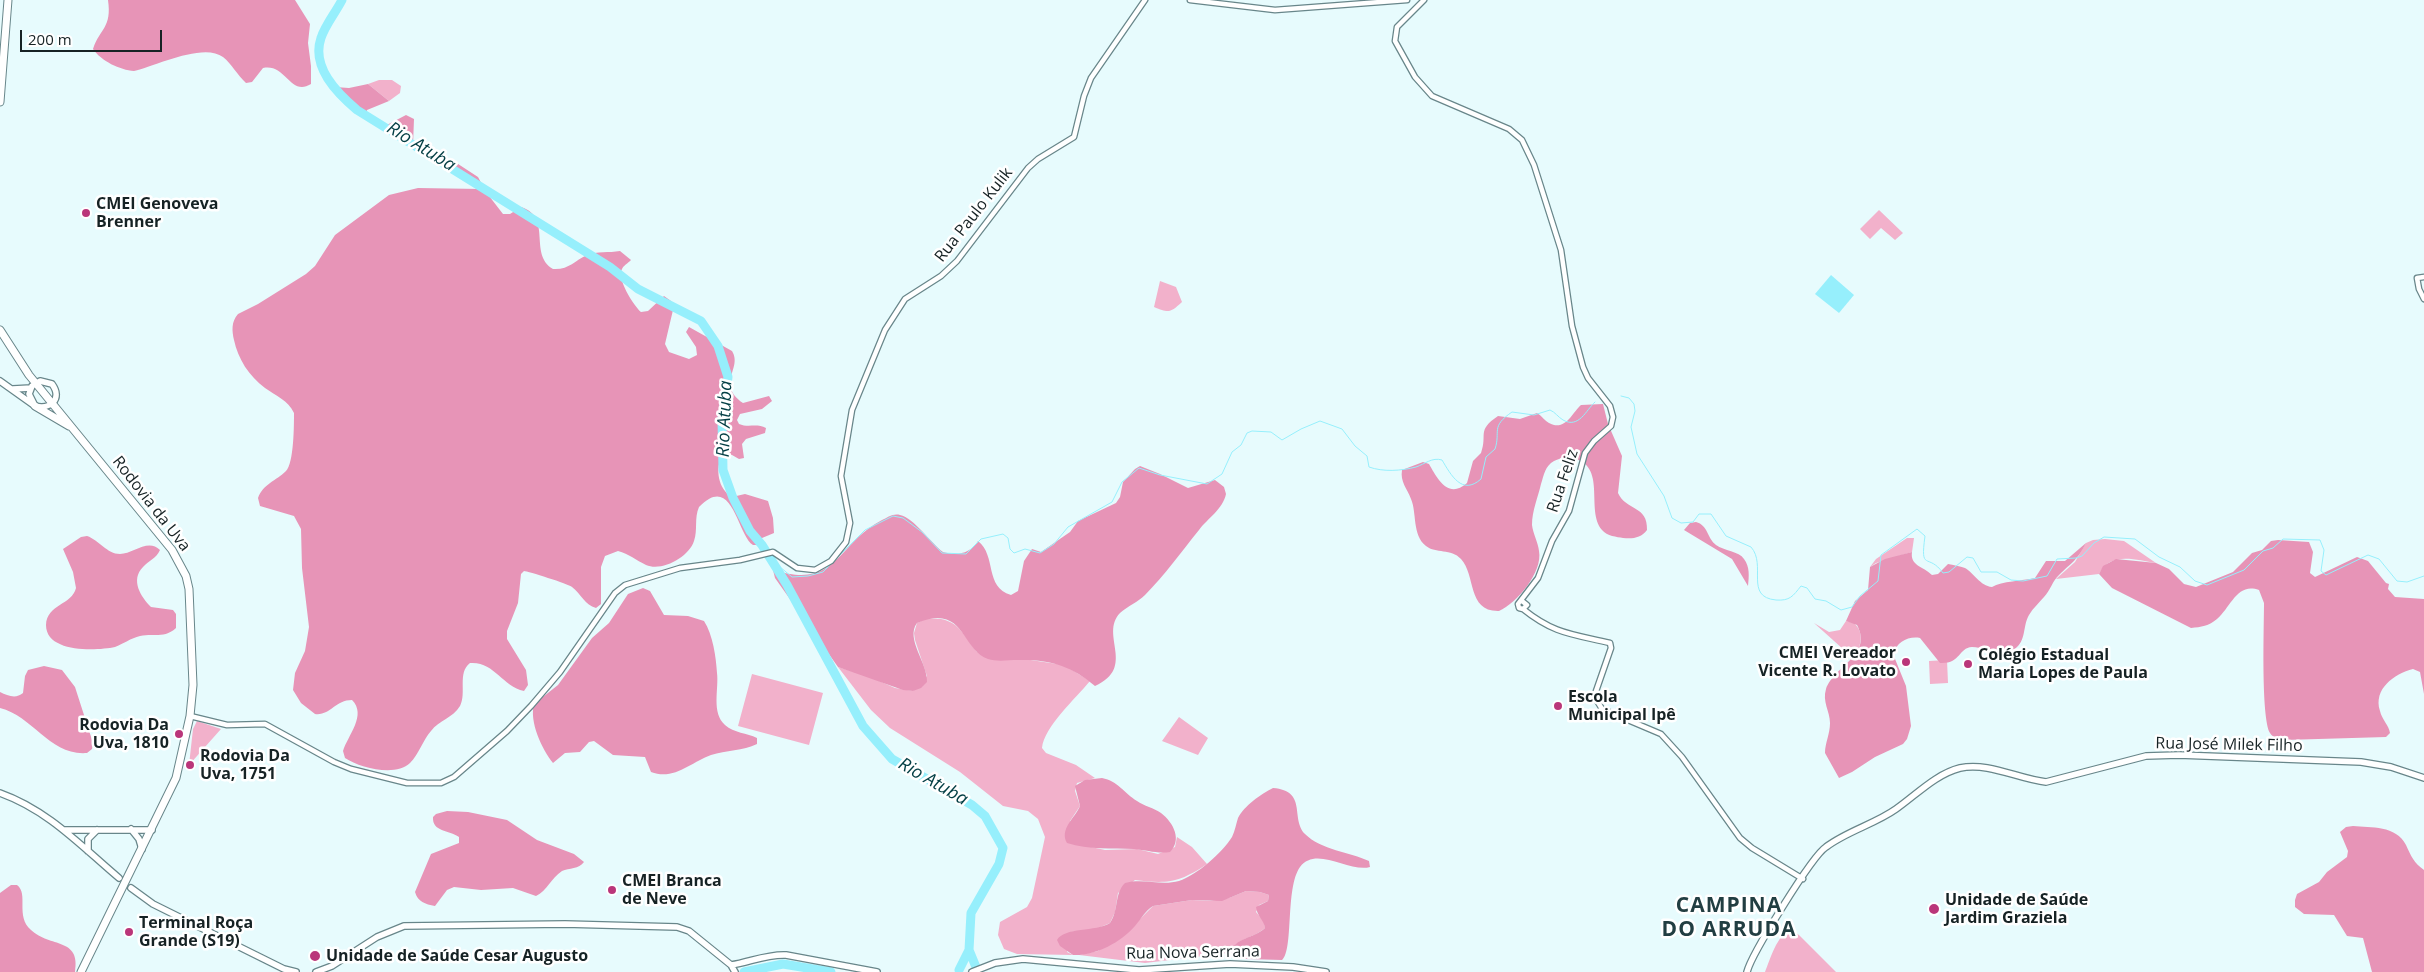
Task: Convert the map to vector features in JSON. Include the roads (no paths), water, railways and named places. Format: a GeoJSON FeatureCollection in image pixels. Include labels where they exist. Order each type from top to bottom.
{"type":"FeatureCollection","features":[{"type":"Feature","properties":{"kind":"highway"},"geometry":{"type":"LineString","coordinates":[[0,102],[8,0]]}},
{"type":"Feature","properties":{"kind":"highway"},"geometry":{"type":"LineString","coordinates":[[0,330],[29,375],[33,386]]}},
{"type":"Feature","properties":{"kind":"highway","name":"Rodovia da Uva"},"geometry":{"type":"LineString","coordinates":[[33,386],[53,403],[172,550],[186,576],[192,614],[193,685],[190,716],[176,778],[142,851],[81,972]]}},
{"type":"Feature","properties":{"kind":"highway"},"geometry":{"type":"LineString","coordinates":[[35,406],[74,429]]}},
{"type":"Feature","properties":{"kind":"main road"},"geometry":{"type":"LineString","coordinates":[[0,381],[35,406],[45,408],[53,403],[56,392],[52,384],[45,381],[33,386],[13,389]]}},
{"type":"Feature","properties":{"kind":"main road"},"geometry":{"type":"LineString","coordinates":[[33,386],[30,399],[35,406]]}},
{"type":"Feature","properties":{"kind":"main road","name":"Rua José Milek Filho"},"geometry":{"type":"LineString","coordinates":[[1747,972],[1763,938],[1823,848],[1894,811],[1936,780],[1960,768],[1978,766],[2046,782],[2146,756],[2179,755],[2361,762],[2391,768],[2424,778]]}},
{"type":"Feature","properties":{"kind":"main road"},"geometry":{"type":"LineString","coordinates":[[0,793],[16,798],[65,830],[119,878]]}},
{"type":"Feature","properties":{"kind":"main road"},"geometry":{"type":"LineString","coordinates":[[65,830],[152,830]]}},
{"type":"Feature","properties":{"kind":"main road"},"geometry":{"type":"LineString","coordinates":[[77,841],[84,830]]}},
{"type":"Feature","properties":{"kind":"main road"},"geometry":{"type":"LineString","coordinates":[[77,841],[97,830]]}},
{"type":"Feature","properties":{"kind":"main road"},"geometry":{"type":"LineString","coordinates":[[131,830],[139,839],[142,851]]}},
{"type":"Feature","properties":{"kind":"main road"},"geometry":{"type":"LineString","coordinates":[[89,852],[87,844],[90,835]]}},
{"type":"Feature","properties":{"kind":"main road"},"geometry":{"type":"LineString","coordinates":[[131,888],[153,904],[284,969],[296,972]]}},
{"type":"Feature","properties":{"kind":"main road"},"geometry":{"type":"LineString","coordinates":[[316,972],[332,966],[393,929],[404,926],[425,925],[676,927],[689,931],[731,965],[735,972]]}},
{"type":"Feature","properties":{"kind":"main road"},"geometry":{"type":"LineString","coordinates":[[731,965],[750,962],[771,954],[786,954],[877,972]]}},
{"type":"Feature","properties":{"kind":"main road","name":"Rua Nova Serrana"},"geometry":{"type":"LineString","coordinates":[[972,972],[990,965],[1023,959],[1139,970],[1230,964],[1293,967],[1326,972]]}},
{"type":"Feature","properties":{"kind":"street","name":"Rua Paulo Kulik"},"geometry":{"type":"LineString","coordinates":[[190,716],[227,725],[266,724],[320,755],[351,768],[407,783],[441,783],[459,772],[521,717],[560,672],[608,603],[625,585],[680,568],[770,553],[779,554],[797,568],[815,570],[831,561],[846,542],[850,523],[841,476],[852,410],[888,325],[910,295],[941,276],[957,261],[1028,168],[1038,159],[1074,137],[1084,96],[1091,78],[1144,0]]}},
{"type":"Feature","properties":{"kind":"street"},"geometry":{"type":"LineString","coordinates":[[1190,0],[1275,10],[1408,0]]}},
{"type":"Feature","properties":{"kind":"street","name":"Rua Feliz"},"geometry":{"type":"LineString","coordinates":[[1424,0],[1397,28],[1395,41],[1415,77],[1432,96],[1509,129],[1522,140],[1534,165],[1561,250],[1572,326],[1583,367],[1591,383],[1607,402],[1612,417],[1609,429],[1594,441],[1585,453],[1568,511],[1552,541],[1544,564],[1525,602],[1523,610]]}},
{"type":"Feature","properties":{"kind":"street"},"geometry":{"type":"LineString","coordinates":[[2424,277],[2417,278],[2419,289],[2424,299]]}},
{"type":"Feature","properties":{"kind":"street"},"geometry":{"type":"LineString","coordinates":[[1535,619],[1525,602],[1518,606],[1535,619],[1551,628],[1576,637],[1610,643],[1611,648],[1595,694],[1602,709],[1661,734],[1682,757],[1740,838],[1752,848],[1803,878]]}},
{"type":"Feature","properties":{"kind":"water"},"geometry":{"type":"Polygon","coordinates":[[[1831,275],[1854,295],[1839,313],[1815,294],[1831,275]]]}},
{"type":"Feature","properties":{"kind":"waterway","name":"Rio Atuba"},"geometry":{"type":"LineString","coordinates":[[342,0],[323,33],[319,49],[323,69],[334,87],[349,103],[357,110],[610,267],[638,289],[701,321],[718,346],[728,377],[722,419],[723,470],[733,498],[750,531],[762,545],[787,585],[863,726],[892,759],[972,805],[985,816],[1003,848],[999,864],[971,913],[969,950],[978,972]]}},
{"type":"Feature","properties":{"kind":"waterway"},"geometry":{"type":"LineString","coordinates":[[1621,396],[1629,398],[1634,404],[1635,411],[1631,427],[1637,454],[1664,496],[1672,518],[1681,523],[1693,522],[1699,514],[1711,514],[1726,536],[1751,547],[1757,562],[1758,587],[1766,598],[1785,600],[1796,593],[1801,586],[1807,588],[1815,599],[1826,601],[1841,610],[1852,607],[1860,596],[1878,581],[1881,555],[1917,529],[1925,536],[1924,554],[1926,560],[1938,567],[1943,573],[1949,572],[1967,557],[1973,558],[1981,572],[1997,572],[2011,580],[2023,581],[2047,576],[2057,559],[2082,556],[2094,543],[2104,537],[2135,539],[2159,557],[2180,567],[2195,581],[2207,585],[2244,570],[2263,551],[2273,548],[2283,539],[2320,540],[2324,550],[2321,571],[2326,575],[2368,555],[2379,559],[2397,581],[2407,582],[2424,576]]}},
{"type":"Feature","properties":{"kind":"waterway"},"geometry":{"type":"LineString","coordinates":[[767,556],[792,577],[808,576],[823,572],[865,530],[893,516],[903,518],[922,532],[942,553],[966,554],[981,539],[1003,534],[1008,538],[1010,549],[1014,553],[1025,549],[1040,553],[1054,544],[1068,527],[1112,502],[1122,482],[1139,468],[1160,475],[1207,484],[1222,474],[1232,452],[1241,445],[1247,433],[1252,431],[1271,432],[1282,440],[1320,421],[1342,429],[1355,446],[1367,456],[1369,467],[1380,470],[1398,470],[1416,467],[1438,459],[1442,460],[1458,482],[1468,485],[1474,484],[1481,479],[1486,457],[1495,449],[1501,422],[1512,412],[1534,415],[1550,410],[1563,420],[1573,422],[1582,417],[1595,402]]}},
{"type":"Feature","properties":{"kind":"waterway"},"geometry":{"type":"LineString","coordinates":[[959,970],[969,950]]}},
{"type":"Feature","properties":{"kind":"waterway"},"geometry":{"type":"LineString","coordinates":[[744,972],[783,964],[831,972]]}},
{"type":"Feature","properties":{"kind":"place","name":"CMEI Genoveva Brenner"},"geometry":{"type":"Point","coordinates":[86,213]}},
{"type":"Feature","properties":{"kind":"place","name":"CMEI Vereador Vicente R. Lovato"},"geometry":{"type":"Point","coordinates":[1906,662]}},
{"type":"Feature","properties":{"kind":"place","name":"Colégio Estadual Maria Lopes de Paula"},"geometry":{"type":"Point","coordinates":[1968,664]}},
{"type":"Feature","properties":{"kind":"place","name":"Escola Municipal Ipê"},"geometry":{"type":"Point","coordinates":[1558,706]}},
{"type":"Feature","properties":{"kind":"place","name":"Rodovia Da Uva, 1810"},"geometry":{"type":"Point","coordinates":[179,734]}},
{"type":"Feature","properties":{"kind":"place","name":"Rodovia Da Uva, 1751"},"geometry":{"type":"Point","coordinates":[190,765]}},
{"type":"Feature","properties":{"kind":"place","name":"CMEI Branca de Neve"},"geometry":{"type":"Point","coordinates":[612,890]}},
{"type":"Feature","properties":{"kind":"place","name":"Unidade de Saúde Jardim Graziela"},"geometry":{"type":"Point","coordinates":[1934,909]}},
{"type":"Feature","properties":{"kind":"place","name":"Terminal Roça Grande (S19)"},"geometry":{"type":"Point","coordinates":[129,932]}},
{"type":"Feature","properties":{"kind":"place","name":"Unidade de Saúde Cesar Augusto"},"geometry":{"type":"Point","coordinates":[315,956]}},
{"type":"Feature","properties":{"kind":"district","name":"CAMPINA DO ARRUDA"},"geometry":{"type":"Point","coordinates":[1729,918]}}]}
